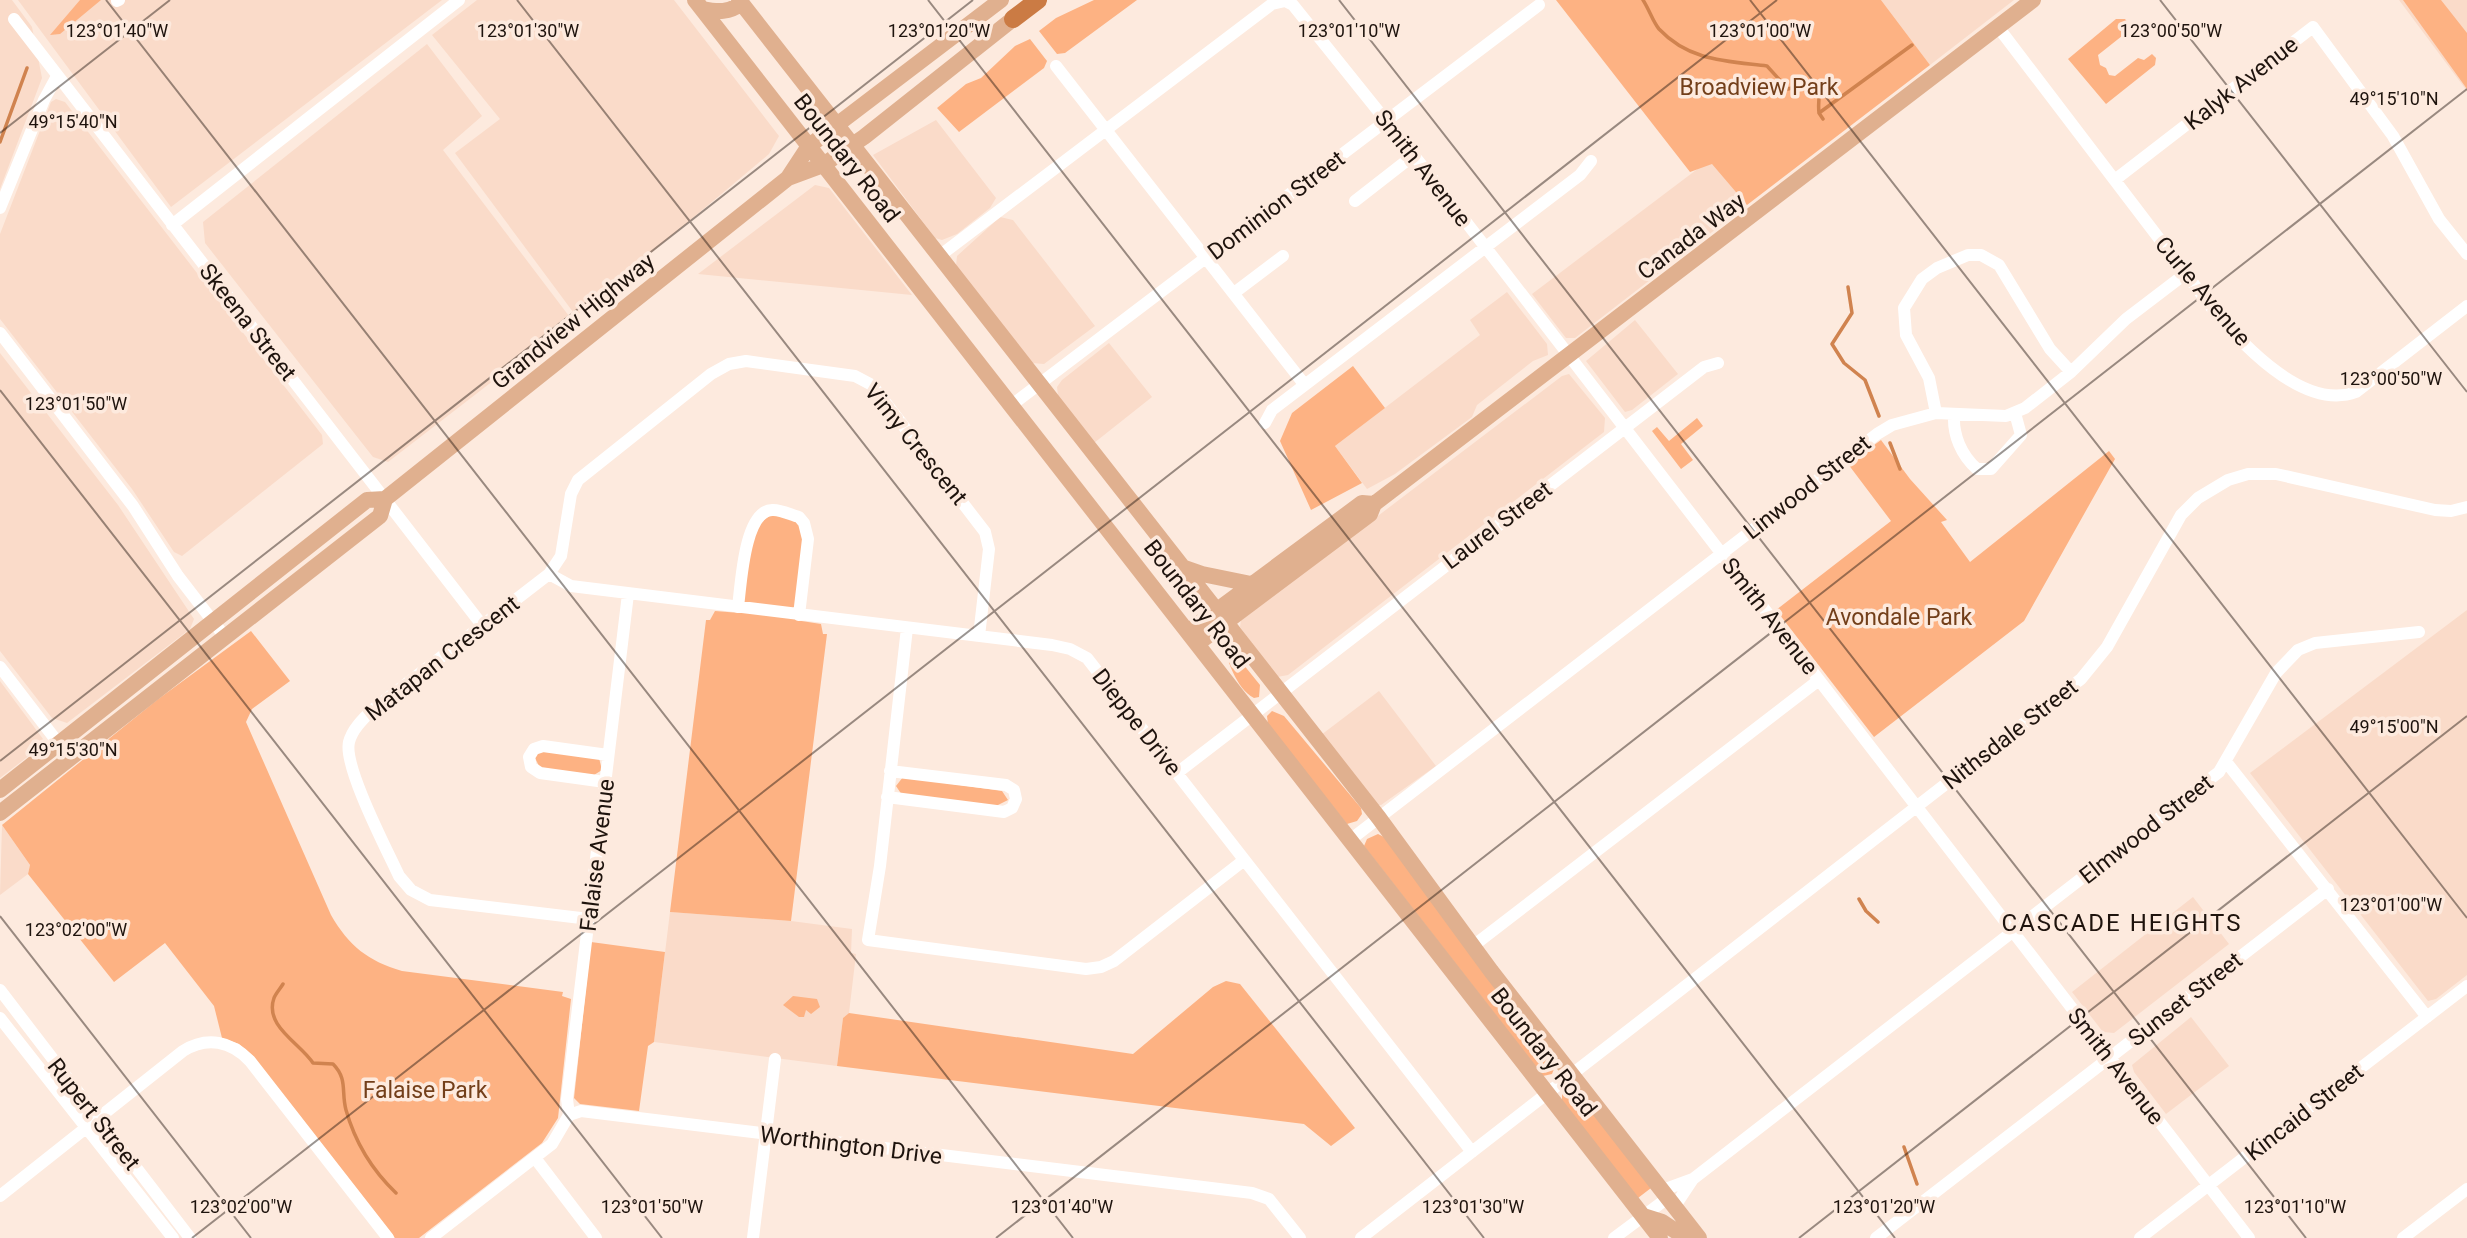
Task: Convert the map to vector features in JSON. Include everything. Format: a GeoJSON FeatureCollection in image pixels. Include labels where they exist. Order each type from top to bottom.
{"type":"FeatureCollection","features":[{"type":"Feature","properties":{"kind":"highway"},"geometry":{"type":"LineString","coordinates":[[1013,19],[1038,0]]}},
{"type":"Feature","properties":{"kind":"main road","name":"Grandview Highway"},"geometry":{"type":"LineString","coordinates":[[788,178],[809,146],[987,6],[1001,0]]}},
{"type":"Feature","properties":{"kind":"main road","name":"Canada Way"},"geometry":{"type":"LineString","coordinates":[[1194,637],[1370,514],[1374,504],[2034,0]]}},
{"type":"Feature","properties":{"kind":"main road"},"geometry":{"type":"LineString","coordinates":[[699,4],[719,12],[733,10],[742,1]]}},
{"type":"Feature","properties":{"kind":"main road","name":"Boundary Road"},"geometry":{"type":"LineString","coordinates":[[742,1],[938,257],[1379,818],[1571,1075],[1699,1238]]}},
{"type":"Feature","properties":{"kind":"main road","name":"Boundary Road"},"geometry":{"type":"LineString","coordinates":[[699,4],[1660,1238]]}},
{"type":"Feature","properties":{"kind":"main road","name":"Grandview Highway"},"geometry":{"type":"LineString","coordinates":[[0,813],[380,516],[385,499],[788,178],[823,165],[852,145],[1013,19]]}},
{"type":"Feature","properties":{"kind":"main road","name":"Grandview Highway"},"geometry":{"type":"LineString","coordinates":[[0,790],[367,500],[385,499]]}},
{"type":"Feature","properties":{"kind":"main road","name":"Canada Way"},"geometry":{"type":"LineString","coordinates":[[1220,617],[1251,584],[1362,503],[1374,504]]}},
{"type":"Feature","properties":{"kind":"main road"},"geometry":{"type":"LineString","coordinates":[[1181,566],[1202,574],[1251,584]]}},
{"type":"Feature","properties":{"kind":"main road"},"geometry":{"type":"LineString","coordinates":[[1643,1216],[1662,1222],[1685,1238]]}},
{"type":"Feature","properties":{"kind":"street"},"geometry":{"type":"LineString","coordinates":[[172,225],[459,0]]}},
{"type":"Feature","properties":{"kind":"street"},"geometry":{"type":"LineString","coordinates":[[938,257],[1272,4],[1285,1]]}},
{"type":"Feature","properties":{"kind":"street","name":"Smith Avenue"},"geometry":{"type":"LineString","coordinates":[[1285,1],[1293,5],[1414,155],[2249,1238]]}},
{"type":"Feature","properties":{"kind":"street","name":"Dominion Street"},"geometry":{"type":"LineString","coordinates":[[1013,404],[1539,5]]}},
{"type":"Feature","properties":{"kind":"street","name":"Skeena Street"},"geometry":{"type":"LineString","coordinates":[[14,19],[482,625]]}},
{"type":"Feature","properties":{"kind":"street","name":"Curle Avenue"},"geometry":{"type":"LineString","coordinates":[[1998,27],[2230,330],[2300,387],[2334,395],[2346,395],[2360,389],[2467,306]]}},
{"type":"Feature","properties":{"kind":"street","name":"Kalyk Avenue"},"geometry":{"type":"LineString","coordinates":[[2116,179],[2313,27],[2393,136],[2439,219],[2467,254]]}},
{"type":"Feature","properties":{"kind":"street"},"geometry":{"type":"LineString","coordinates":[[1056,66],[1304,384]]}},
{"type":"Feature","properties":{"kind":"street"},"geometry":{"type":"LineString","coordinates":[[0,208],[44,100],[57,76]]}},
{"type":"Feature","properties":{"kind":"street"},"geometry":{"type":"LineString","coordinates":[[1355,201],[1414,155]]}},
{"type":"Feature","properties":{"kind":"street"},"geometry":{"type":"LineString","coordinates":[[1265,423],[1272,410],[1304,384],[1580,175],[1591,161]]}},
{"type":"Feature","properties":{"kind":"street"},"geometry":{"type":"LineString","coordinates":[[1936,413],[1929,379],[1906,335],[1905,308],[1922,279],[1937,268],[1968,255],[1991,258],[2000,265],[2050,349],[2071,372]]}},
{"type":"Feature","properties":{"kind":"street"},"geometry":{"type":"LineString","coordinates":[[1234,293],[1283,256]]}},
{"type":"Feature","properties":{"kind":"street"},"geometry":{"type":"LineString","coordinates":[[1954,415],[1953,432],[1965,454],[1977,469],[1991,469],[2021,435],[2015,413],[2071,372],[2126,319],[2185,274]]}},
{"type":"Feature","properties":{"kind":"street"},"geometry":{"type":"LineString","coordinates":[[0,333],[133,506],[178,576],[225,637]]}},
{"type":"Feature","properties":{"kind":"street","name":"Vimy Crescent"},"geometry":{"type":"LineString","coordinates":[[549,574],[561,556],[571,494],[578,480],[711,374],[729,365],[746,361],[855,376],[872,385],[985,532],[989,549],[979,636]]}},
{"type":"Feature","properties":{"kind":"street","name":"Laurel Street"},"geometry":{"type":"LineString","coordinates":[[1177,773],[1704,367],[1717,363]]}},
{"type":"Feature","properties":{"kind":"street","name":"Linwood Street"},"geometry":{"type":"LineString","coordinates":[[1350,840],[1877,434],[1892,425],[1936,413],[2006,416],[2015,413]]}},
{"type":"Feature","properties":{"kind":"street","name":"Nithsdale Street"},"geometry":{"type":"LineString","coordinates":[[1361,1238],[2088,672],[2107,647],[2181,515],[2218,484],[2238,476],[2266,473],[2435,510],[2467,507]]}},
{"type":"Feature","properties":{"kind":"street"},"geometry":{"type":"LineString","coordinates":[[738,607],[751,527],[763,512],[773,510],[799,517],[807,531],[799,615]]}},
{"type":"Feature","properties":{"kind":"street","name":"Matapan Crescent"},"geometry":{"type":"LineString","coordinates":[[549,574],[362,720],[348,744],[351,768],[399,876],[411,890],[430,900],[589,919]]}},
{"type":"Feature","properties":{"kind":"street","name":"Dieppe Drive"},"geometry":{"type":"LineString","coordinates":[[549,574],[572,586],[979,636],[1070,649],[1087,658],[1472,1152]]}},
{"type":"Feature","properties":{"kind":"street","name":"Falaise Avenue"},"geometry":{"type":"LineString","coordinates":[[569,1115],[566,1099],[628,594]]}},
{"type":"Feature","properties":{"kind":"street"},"geometry":{"type":"LineString","coordinates":[[907,628],[868,940],[1086,968],[1101,967],[1114,961],[1244,861]]}},
{"type":"Feature","properties":{"kind":"street","name":"Elmwood Street"},"geometry":{"type":"LineString","coordinates":[[1669,1198],[2219,772],[2227,763],[2276,673],[2298,650],[2315,643],[2419,632]]}},
{"type":"Feature","properties":{"kind":"street"},"geometry":{"type":"LineString","coordinates":[[0,667],[59,744]]}},
{"type":"Feature","properties":{"kind":"street"},"geometry":{"type":"LineString","coordinates":[[1473,946],[1819,680]]}},
{"type":"Feature","properties":{"kind":"street"},"geometry":{"type":"LineString","coordinates":[[605,782],[540,773],[531,767],[529,757],[534,748],[544,746],[608,755]]}},
{"type":"Feature","properties":{"kind":"street"},"geometry":{"type":"LineString","coordinates":[[2227,763],[2236,770],[2427,1017]]}},
{"type":"Feature","properties":{"kind":"street"},"geometry":{"type":"LineString","coordinates":[[887,797],[1004,812],[1012,808],[1016,799],[1014,790],[1006,785],[890,771]]}},
{"type":"Feature","properties":{"kind":"street","name":"Sunset Street"},"geometry":{"type":"LineString","coordinates":[[1876,1238],[2328,890]]}},
{"type":"Feature","properties":{"kind":"street","name":"Kincaid Street"},"geometry":{"type":"LineString","coordinates":[[2140,1238],[2467,986]]}},
{"type":"Feature","properties":{"kind":"street","name":"Rupert Street"},"geometry":{"type":"LineString","coordinates":[[2,997],[173,1238]]}},
{"type":"Feature","properties":{"kind":"street","name":"Rupert Street"},"geometry":{"type":"LineString","coordinates":[[0,1018],[190,1238]]}},
{"type":"Feature","properties":{"kind":"street"},"geometry":{"type":"LineString","coordinates":[[0,1196],[190,1047],[213,1042],[226,1044],[250,1061],[388,1238]]}},
{"type":"Feature","properties":{"kind":"street"},"geometry":{"type":"LineString","coordinates":[[753,1238],[775,1059]]}},
{"type":"Feature","properties":{"kind":"street","name":"Worthington Drive"},"geometry":{"type":"LineString","coordinates":[[569,1115],[581,1111],[1252,1193],[1269,1199],[1300,1238]]}},
{"type":"Feature","properties":{"kind":"street"},"geometry":{"type":"LineString","coordinates":[[431,1238],[552,1144],[569,1115]]}},
{"type":"Feature","properties":{"kind":"street"},"geometry":{"type":"LineString","coordinates":[[535,1158],[596,1238]]}},
{"type":"Feature","properties":{"kind":"street","name":"Elmwood Street"},"geometry":{"type":"LineString","coordinates":[[1669,1198],[1693,1179]]}},
{"type":"Feature","properties":{"kind":"street"},"geometry":{"type":"LineString","coordinates":[[2403,1238],[2467,1189]]}},
{"type":"Feature","properties":{"kind":"street"},"geometry":{"type":"LineString","coordinates":[[1614,1238],[1669,1198]]}},
{"type":"Feature","properties":{"kind":"shaded area"},"geometry":{"type":"Polygon","coordinates":[[[0,0],[12,0],[32,27],[42,78],[0,189],[0,0]]]}},
{"type":"Feature","properties":{"kind":"shaded area"},"geometry":{"type":"Polygon","coordinates":[[[18,0],[442,0],[171,207],[18,0]]]}},
{"type":"Feature","properties":{"kind":"shaded area"},"geometry":{"type":"Polygon","coordinates":[[[477,0],[674,0],[779,136],[769,154],[576,316],[455,153],[500,119],[432,35],[477,0]]]}},
{"type":"Feature","properties":{"kind":"shaded area"},"geometry":{"type":"Polygon","coordinates":[[[1881,0],[2014,0],[1930,65],[1881,0]]]}},
{"type":"Feature","properties":{"kind":"shaded area"},"geometry":{"type":"Polygon","coordinates":[[[2399,0],[2467,0],[2467,91],[2399,0]]]}},
{"type":"Feature","properties":{"kind":"shaded area"},"geometry":{"type":"Polygon","coordinates":[[[427,44],[482,116],[443,150],[572,320],[388,462],[373,457],[205,243],[203,222],[427,44]]]}},
{"type":"Feature","properties":{"kind":"shaded area"},"geometry":{"type":"Polygon","coordinates":[[[56,99],[65,102],[322,435],[323,444],[182,556],[174,552],[132,489],[0,319],[0,234],[51,102],[56,99]]]}},
{"type":"Feature","properties":{"kind":"shaded area"},"geometry":{"type":"Polygon","coordinates":[[[936,120],[996,198],[990,208],[957,234],[942,240],[935,238],[873,155],[936,120]]]}},
{"type":"Feature","properties":{"kind":"shaded area"},"geometry":{"type":"Polygon","coordinates":[[[1712,158],[1747,205],[1575,338],[1566,338],[1532,294],[1712,158]]]}},
{"type":"Feature","properties":{"kind":"shaded area"},"geometry":{"type":"Polygon","coordinates":[[[815,185],[829,188],[912,295],[698,274],[815,185]]]}},
{"type":"Feature","properties":{"kind":"shaded area"},"geometry":{"type":"Polygon","coordinates":[[[1000,217],[1013,220],[1095,326],[1044,364],[1032,363],[956,266],[957,256],[1000,217]]]}},
{"type":"Feature","properties":{"kind":"shaded area"},"geometry":{"type":"Polygon","coordinates":[[[1507,292],[1547,344],[1548,355],[1533,361],[1477,405],[1472,417],[1395,474],[1367,489],[1335,446],[1480,335],[1470,320],[1507,292]]]}},
{"type":"Feature","properties":{"kind":"shaded area"},"geometry":{"type":"Polygon","coordinates":[[[1635,320],[1678,374],[1632,410],[1625,412],[1586,361],[1635,320]]]}},
{"type":"Feature","properties":{"kind":"shaded area"},"geometry":{"type":"Polygon","coordinates":[[[1109,343],[1152,397],[1094,443],[1058,396],[1057,387],[1062,380],[1109,343]]]}},
{"type":"Feature","properties":{"kind":"shaded area"},"geometry":{"type":"Polygon","coordinates":[[[0,353],[118,505],[194,619],[190,629],[67,723],[52,718],[0,651],[0,353]]]}},
{"type":"Feature","properties":{"kind":"shaded area"},"geometry":{"type":"Polygon","coordinates":[[[1569,374],[1605,418],[1604,432],[1288,675],[1277,677],[1240,627],[1241,620],[1562,376],[1569,374]]]}},
{"type":"Feature","properties":{"kind":"shaded area"},"geometry":{"type":"Polygon","coordinates":[[[2467,610],[2467,975],[2436,999],[2428,1001],[2250,773],[2467,610]]]}},
{"type":"Feature","properties":{"kind":"shaded area"},"geometry":{"type":"Polygon","coordinates":[[[0,681],[43,739],[39,748],[0,778],[0,681]]]}},
{"type":"Feature","properties":{"kind":"shaded area"},"geometry":{"type":"Polygon","coordinates":[[[1379,691],[1436,766],[1381,805],[1377,805],[1321,735],[1379,691]]]}},
{"type":"Feature","properties":{"kind":"shaded area"},"geometry":{"type":"Polygon","coordinates":[[[2,825],[30,865],[28,874],[0,895],[2,825]]]}},
{"type":"Feature","properties":{"kind":"shaded area"},"geometry":{"type":"Polygon","coordinates":[[[2193,897],[2229,944],[2114,1033],[2103,1032],[2072,992],[2193,897]]]}},
{"type":"Feature","properties":{"kind":"shaded area"},"geometry":{"type":"Polygon","coordinates":[[[670,912],[791,921],[852,929],[851,953],[856,954],[849,1013],[843,1018],[837,1066],[654,1042],[670,912]]]}},
{"type":"Feature","properties":{"kind":"shaded area"},"geometry":{"type":"Polygon","coordinates":[[[2191,1017],[2229,1066],[2166,1114],[2134,1072],[2132,1065],[2191,1017]]]}},
{"type":"Feature","properties":{"kind":"green space"},"geometry":{"type":"Polygon","coordinates":[[[80,0],[101,0],[60,34],[50,35],[80,0]]]}},
{"type":"Feature","properties":{"kind":"green space"},"geometry":{"type":"Polygon","coordinates":[[[1094,0],[1137,0],[1065,53],[1057,54],[1039,31],[1056,18],[1094,0]]]}},
{"type":"Feature","properties":{"kind":"green space","name":"Broadview Park"},"geometry":{"type":"Polygon","coordinates":[[[1556,0],[1881,0],[1930,65],[1747,205],[1712,164],[1690,172],[1556,0]]]}},
{"type":"Feature","properties":{"kind":"green space"},"geometry":{"type":"Polygon","coordinates":[[[2403,0],[2441,0],[2467,33],[2467,89],[2403,0]]]}},
{"type":"Feature","properties":{"kind":"green space"},"geometry":{"type":"Polygon","coordinates":[[[2116,19],[2125,19],[2129,24],[2121,30],[2122,36],[2098,55],[2100,65],[2106,68],[2109,75],[2115,76],[2138,58],[2144,60],[2152,54],[2156,58],[2155,65],[2106,104],[2068,59],[2116,19]]]}},
{"type":"Feature","properties":{"kind":"green space"},"geometry":{"type":"Polygon","coordinates":[[[1030,39],[1047,61],[1044,68],[959,132],[937,108],[966,84],[981,78],[1015,46],[1030,39]]]}},
{"type":"Feature","properties":{"kind":"green space"},"geometry":{"type":"Polygon","coordinates":[[[1353,366],[1385,408],[1335,446],[1362,483],[1311,510],[1280,441],[1292,413],[1353,366]]]}},
{"type":"Feature","properties":{"kind":"green space"},"geometry":{"type":"Polygon","coordinates":[[[1697,418],[1703,426],[1681,444],[1693,460],[1681,469],[1652,431],[1657,427],[1669,441],[1697,418]]]}},
{"type":"Feature","properties":{"kind":"green space","name":"Avondale Park"},"geometry":{"type":"Polygon","coordinates":[[[1881,440],[1910,479],[1947,520],[1941,522],[1970,562],[2109,451],[2115,459],[2024,621],[1874,737],[1776,610],[1891,521],[1848,464],[1881,440]]]}},
{"type":"Feature","properties":{"kind":"green space"},"geometry":{"type":"Polygon","coordinates":[[[771,515],[792,520],[799,525],[805,536],[795,620],[821,624],[823,634],[827,634],[791,921],[670,912],[706,620],[710,620],[715,611],[740,613],[753,528],[771,515]]]}},
{"type":"Feature","properties":{"kind":"green space","name":"Falaise Park"},"geometry":{"type":"Polygon","coordinates":[[[251,631],[290,681],[252,709],[246,722],[331,915],[352,944],[369,957],[402,971],[563,992],[562,996],[571,999],[558,1118],[542,1143],[419,1238],[395,1238],[253,1056],[239,1044],[222,1038],[214,1006],[165,943],[114,982],[28,874],[30,865],[2,825],[157,700],[251,631]]]}},
{"type":"Feature","properties":{"kind":"green space"},"geometry":{"type":"Polygon","coordinates":[[[1222,638],[1260,685],[1259,697],[1254,698],[1242,688],[1229,663],[1222,638]]]}},
{"type":"Feature","properties":{"kind":"green space"},"geometry":{"type":"Polygon","coordinates":[[[1272,711],[1284,716],[1361,808],[1362,814],[1357,821],[1347,824],[1268,725],[1267,716],[1272,711]]]}},
{"type":"Feature","properties":{"kind":"green space"},"geometry":{"type":"Polygon","coordinates":[[[541,750],[599,758],[602,770],[594,775],[540,768],[534,756],[541,750]]]}},
{"type":"Feature","properties":{"kind":"green space"},"geometry":{"type":"Polygon","coordinates":[[[903,777],[1002,791],[1008,800],[996,806],[902,795],[896,786],[903,777]]]}},
{"type":"Feature","properties":{"kind":"green space"},"geometry":{"type":"Polygon","coordinates":[[[1378,834],[1384,837],[1550,1060],[1554,1069],[1552,1074],[1543,1076],[1364,846],[1367,839],[1378,834]]]}},
{"type":"Feature","properties":{"kind":"green space"},"geometry":{"type":"Polygon","coordinates":[[[591,942],[665,952],[654,1042],[648,1046],[639,1111],[580,1104],[574,1098],[591,942]]]}},
{"type":"Feature","properties":{"kind":"green space"},"geometry":{"type":"Polygon","coordinates":[[[1226,981],[1240,984],[1355,1128],[1331,1146],[1304,1124],[837,1066],[843,1018],[849,1013],[1133,1054],[1213,987],[1226,981]]]}},
{"type":"Feature","properties":{"kind":"green space"},"geometry":{"type":"Polygon","coordinates":[[[793,996],[817,999],[820,1007],[811,1014],[806,1010],[804,1017],[799,1017],[783,1005],[793,996]]]}},
{"type":"Feature","properties":{"kind":"green space"},"geometry":{"type":"Polygon","coordinates":[[[1570,1088],[1613,1136],[1651,1188],[1638,1198],[1562,1101],[1562,1092],[1570,1088]]]}},
{"type":"Feature","properties":{"kind":"waterway"},"geometry":{"type":"LineString","coordinates":[[1643,0],[1659,29],[1683,48],[1709,58],[1767,66],[1788,89],[1809,83],[1814,86],[1818,93],[1819,113],[1823,119]]}},
{"type":"Feature","properties":{"kind":"waterway"},"geometry":{"type":"LineString","coordinates":[[1819,113],[1912,45]]}},
{"type":"Feature","properties":{"kind":"waterway"},"geometry":{"type":"LineString","coordinates":[[0,142],[27,68]]}},
{"type":"Feature","properties":{"kind":"waterway"},"geometry":{"type":"LineString","coordinates":[[1848,287],[1852,313],[1832,344],[1844,363],[1865,380],[1879,416]]}},
{"type":"Feature","properties":{"kind":"waterway"},"geometry":{"type":"LineString","coordinates":[[1890,443],[1900,469]]}},
{"type":"Feature","properties":{"kind":"waterway"},"geometry":{"type":"LineString","coordinates":[[1859,899],[1866,911],[1878,922]]}},
{"type":"Feature","properties":{"kind":"waterway"},"geometry":{"type":"LineString","coordinates":[[283,984],[274,998],[274,1017],[285,1034],[313,1063],[333,1064],[338,1070],[346,1110],[359,1144],[379,1175],[396,1193]]}},
{"type":"Feature","properties":{"kind":"waterway"},"geometry":{"type":"LineString","coordinates":[[1904,1147],[1917,1184]]}},
{"type":"Feature","properties":{"kind":"district","name":"CASCADE HEIGHTS"},"geometry":{"type":"Point","coordinates":[2122,923]}}]}
